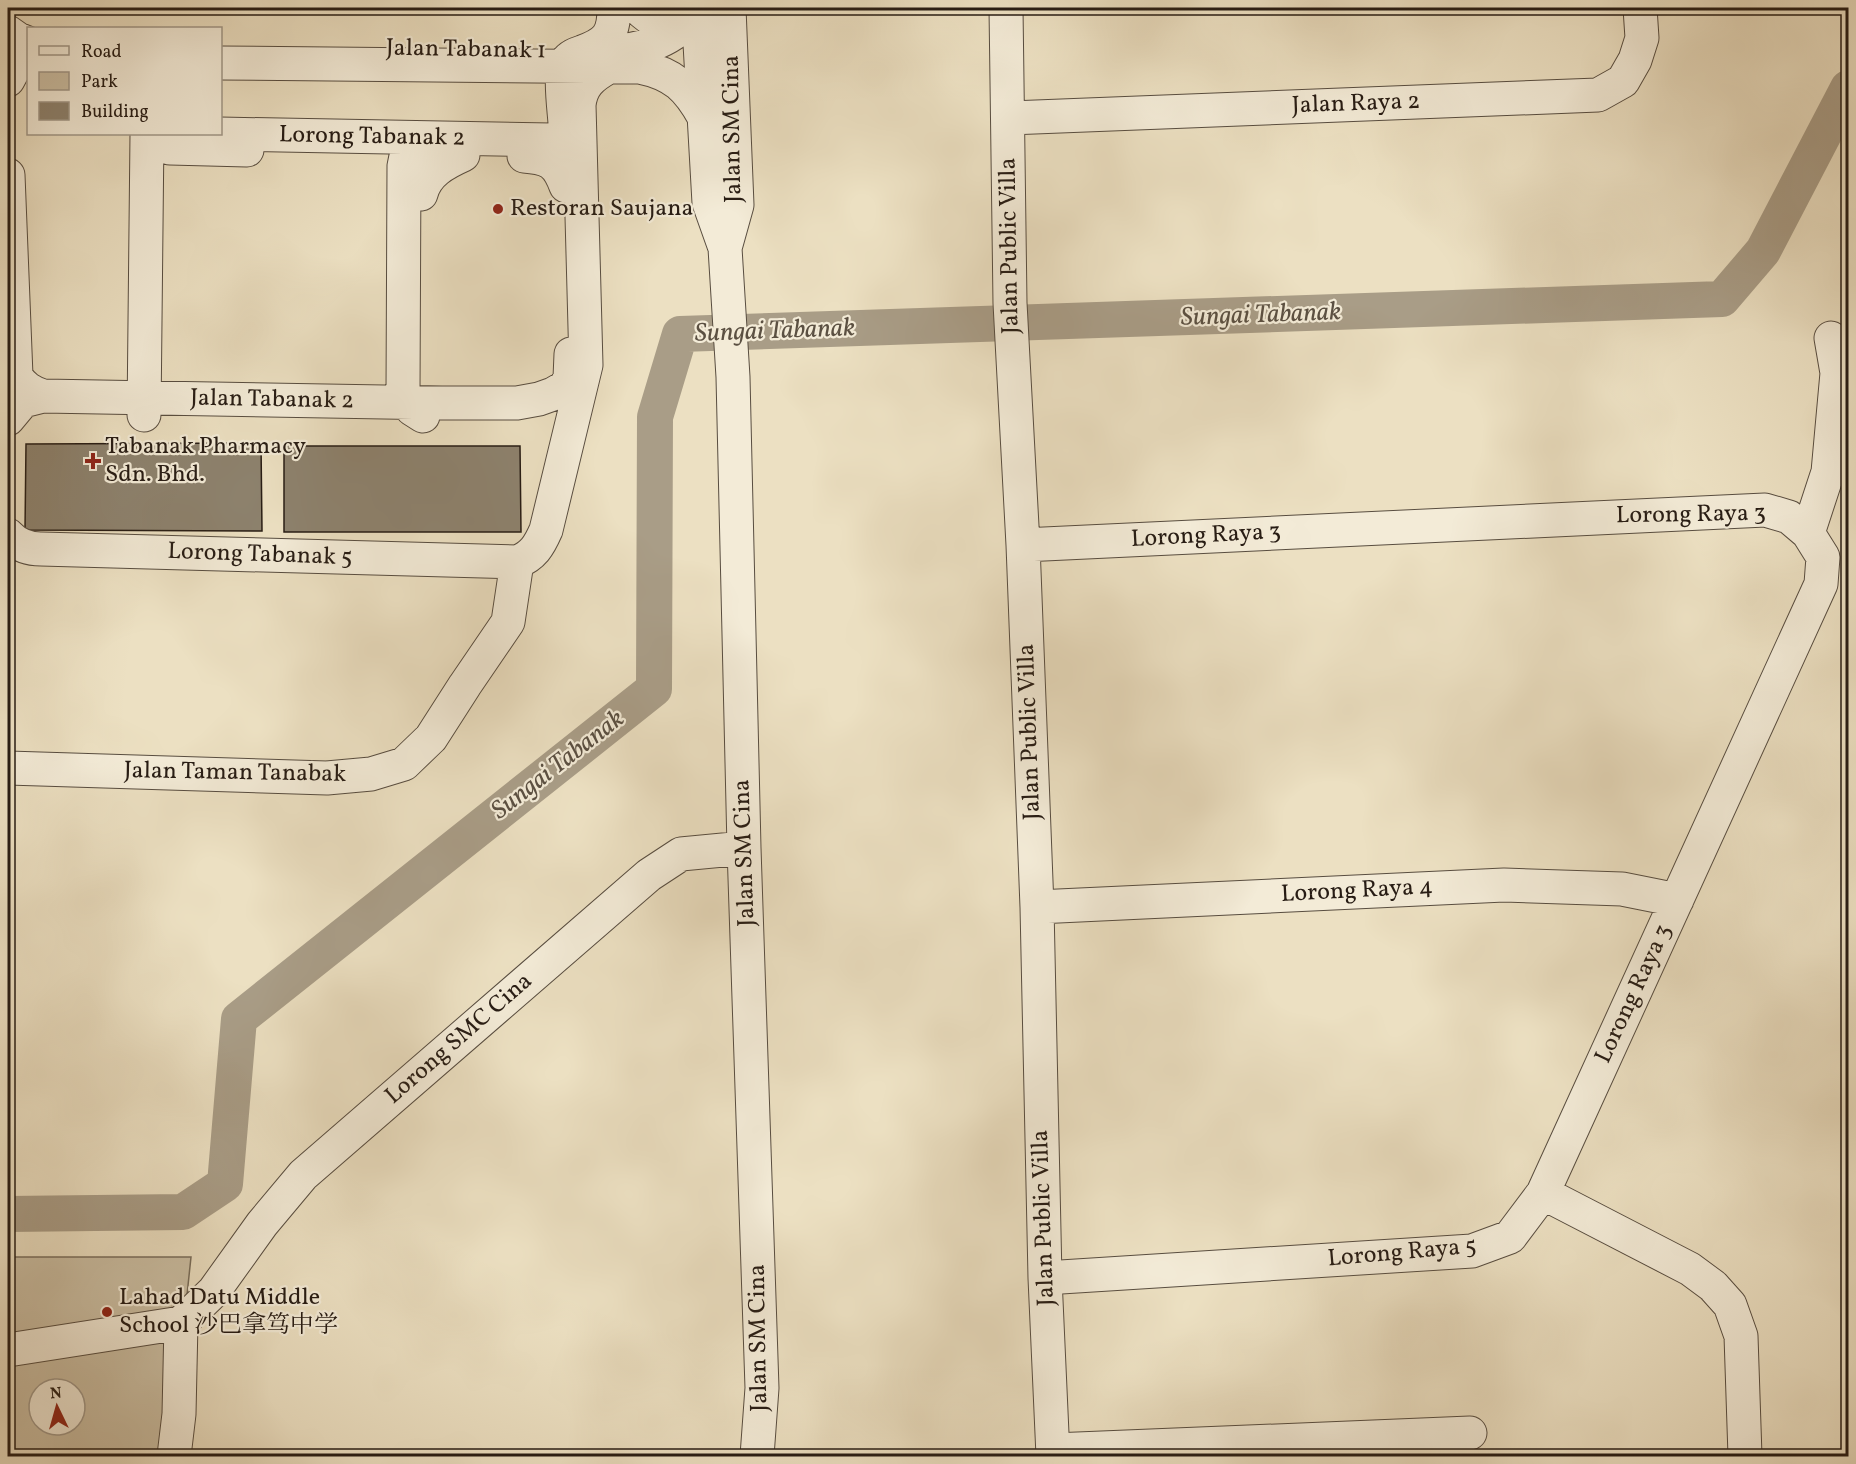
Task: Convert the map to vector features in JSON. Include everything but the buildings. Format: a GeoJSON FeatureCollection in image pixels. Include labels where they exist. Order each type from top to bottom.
{"type":"FeatureCollection","features":[{"type":"Feature","properties":{"kind":"street"},"geometry":{"type":"LineString","coordinates":[[525,148],[548,160],[561,173],[571,117],[599,45],[611,35],[614,8]]}},
{"type":"Feature","properties":{"kind":"street"},"geometry":{"type":"LineString","coordinates":[[638,8],[666,27],[701,14]]}},
{"type":"Feature","properties":{"kind":"street","name":"Jalan Public Villa"},"geometry":{"type":"LineString","coordinates":[[1006,8],[1010,318],[1023,545],[1037,907],[1045,1278],[1053,1453]]}},
{"type":"Feature","properties":{"kind":"street","name":"Jalan Raya 2"},"geometry":{"type":"LineString","coordinates":[[1008,118],[1598,95],[1623,81],[1635,60],[1642,38],[1640,8]]}},
{"type":"Feature","properties":{"kind":"street","name":"Jalan Tabanak 1"},"geometry":{"type":"LineString","coordinates":[[571,117],[629,51],[653,45],[701,14]]}},
{"type":"Feature","properties":{"kind":"street","name":"Jalan SM Cina"},"geometry":{"type":"LineString","coordinates":[[701,14],[709,203],[726,264],[733,377],[744,848],[762,1388],[757,1456]]}},
{"type":"Feature","properties":{"kind":"street","name":"Jalan SM Cina"},"geometry":{"type":"LineString","coordinates":[[701,14],[737,205],[726,264]]}},
{"type":"Feature","properties":{"kind":"street"},"geometry":{"type":"LineString","coordinates":[[8,32],[27,43]]}},
{"type":"Feature","properties":{"kind":"street"},"geometry":{"type":"LineString","coordinates":[[8,47],[27,43]]}},
{"type":"Feature","properties":{"kind":"street","name":"Jalan Tabanak 1"},"geometry":{"type":"LineString","coordinates":[[222,46],[571,117]]}},
{"type":"Feature","properties":{"kind":"street"},"geometry":{"type":"LineString","coordinates":[[8,60],[27,61]]}},
{"type":"Feature","properties":{"kind":"street"},"geometry":{"type":"LineString","coordinates":[[8,80],[15,67],[27,61]]}},
{"type":"Feature","properties":{"kind":"street","name":"Jalan Tabanak 1"},"geometry":{"type":"LineString","coordinates":[[222,63],[571,117]]}},
{"type":"Feature","properties":{"kind":"street"},"geometry":{"type":"LineString","coordinates":[[525,148],[549,134],[640,67],[655,70],[684,88],[694,99],[704,117]]}},
{"type":"Feature","properties":{"kind":"street"},"geometry":{"type":"LineString","coordinates":[[517,562],[529,558],[546,530],[586,365],[571,117]]}},
{"type":"Feature","properties":{"kind":"street"},"geometry":{"type":"LineString","coordinates":[[501,411],[553,394],[565,387],[570,378],[571,117]]}},
{"type":"Feature","properties":{"kind":"street","name":"Lorong Tabanak 2"},"geometry":{"type":"LineString","coordinates":[[161,143],[175,149],[211,141],[408,160],[525,148]]}},
{"type":"Feature","properties":{"kind":"street"},"geometry":{"type":"LineString","coordinates":[[160,388],[161,143]]}},
{"type":"Feature","properties":{"kind":"street","name":"Lorong Tabanak 2"},"geometry":{"type":"LineString","coordinates":[[408,160],[423,186],[433,173],[446,163],[463,155],[525,148]]}},
{"type":"Feature","properties":{"kind":"street"},"geometry":{"type":"LineString","coordinates":[[408,160],[413,359],[403,394],[417,409]]}},
{"type":"Feature","properties":{"kind":"street"},"geometry":{"type":"LineString","coordinates":[[8,175],[23,399]]}},
{"type":"Feature","properties":{"kind":"street"},"geometry":{"type":"LineString","coordinates":[[1808,533],[1828,472],[1837,373],[1831,338]]}},
{"type":"Feature","properties":{"kind":"street"},"geometry":{"type":"LineString","coordinates":[[348,401],[371,395],[391,386],[413,359]]}},
{"type":"Feature","properties":{"kind":"street"},"geometry":{"type":"LineString","coordinates":[[93,397],[120,390],[139,373],[144,364],[160,388]]}},
{"type":"Feature","properties":{"kind":"street","name":"Jalan Tabanak 2"},"geometry":{"type":"LineString","coordinates":[[23,399],[93,397],[160,388],[417,409],[501,411]]}},
{"type":"Feature","properties":{"kind":"street","name":"Jalan Tabanak 2"},"geometry":{"type":"LineString","coordinates":[[23,399],[160,388],[348,401],[417,409]]}},
{"type":"Feature","properties":{"kind":"street"},"geometry":{"type":"LineString","coordinates":[[501,411],[544,417],[558,413],[578,400]]}},
{"type":"Feature","properties":{"kind":"street","name":"Lorong Raya 3"},"geometry":{"type":"LineString","coordinates":[[1023,545],[1765,510],[1789,517],[1808,533],[1823,557],[1821,584],[1543,1194]]}},
{"type":"Feature","properties":{"kind":"street","name":"Lorong Tabanak 5"},"geometry":{"type":"LineString","coordinates":[[8,535],[21,546],[30,549],[517,562]]}},
{"type":"Feature","properties":{"kind":"street","name":"Jalan Taman Tanabak"},"geometry":{"type":"LineString","coordinates":[[8,768],[327,778],[371,774],[404,764],[431,738],[508,622],[517,562]]}},
{"type":"Feature","properties":{"kind":"street","name":"Lorong SMC Cina"},"geometry":{"type":"LineString","coordinates":[[181,1323],[214,1291],[262,1224],[303,1174],[649,874],[681,854],[744,848]]}},
{"type":"Feature","properties":{"kind":"street","name":"Lorong Raya 4"},"geometry":{"type":"LineString","coordinates":[[1037,907],[1504,885],[1622,889],[1677,900]]}},
{"type":"Feature","properties":{"kind":"street"},"geometry":{"type":"LineString","coordinates":[[1543,1194],[1690,1269],[1713,1286],[1730,1305],[1741,1336],[1745,1456]]}},
{"type":"Feature","properties":{"kind":"street","name":"Lorong Raya 5"},"geometry":{"type":"LineString","coordinates":[[1045,1278],[1472,1251],[1510,1237],[1543,1194]]}},
{"type":"Feature","properties":{"kind":"street"},"geometry":{"type":"LineString","coordinates":[[8,1350],[181,1323],[179,1414],[174,1456]]}},
{"type":"Feature","properties":{"kind":"street"},"geometry":{"type":"LineString","coordinates":[[1053,1453],[1470,1432]]}},
{"type":"Feature","properties":{"kind":"green space","name":"Lahad Datu Middle School 沙巴拿笃中学"},"geometry":{"type":"Polygon","coordinates":[[[8,1257],[191,1257],[170,1456],[8,1456],[8,1257]]]}},
{"type":"Feature","properties":{"kind":"waterway","name":"Sungai Tabanak"},"geometry":{"type":"LineString","coordinates":[[8,1214],[183,1212],[225,1184],[239,1019],[654,689],[655,417],[680,334],[1722,299],[1763,251],[1848,88]]}},
{"type":"Feature","properties":{"kind":"place","name":"Restoran Saujana"},"geometry":{"type":"Point","coordinates":[498,209]}},
{"type":"Feature","properties":{"kind":"place","name":"Tabanak Pharmacy Sdn. Bhd."},"geometry":{"type":"Point","coordinates":[93,461]}},
{"type":"Feature","properties":{"kind":"place","name":"Lahad Datu Middle School 沙巴拿笃中学"},"geometry":{"type":"Point","coordinates":[107,1312]}}]}
